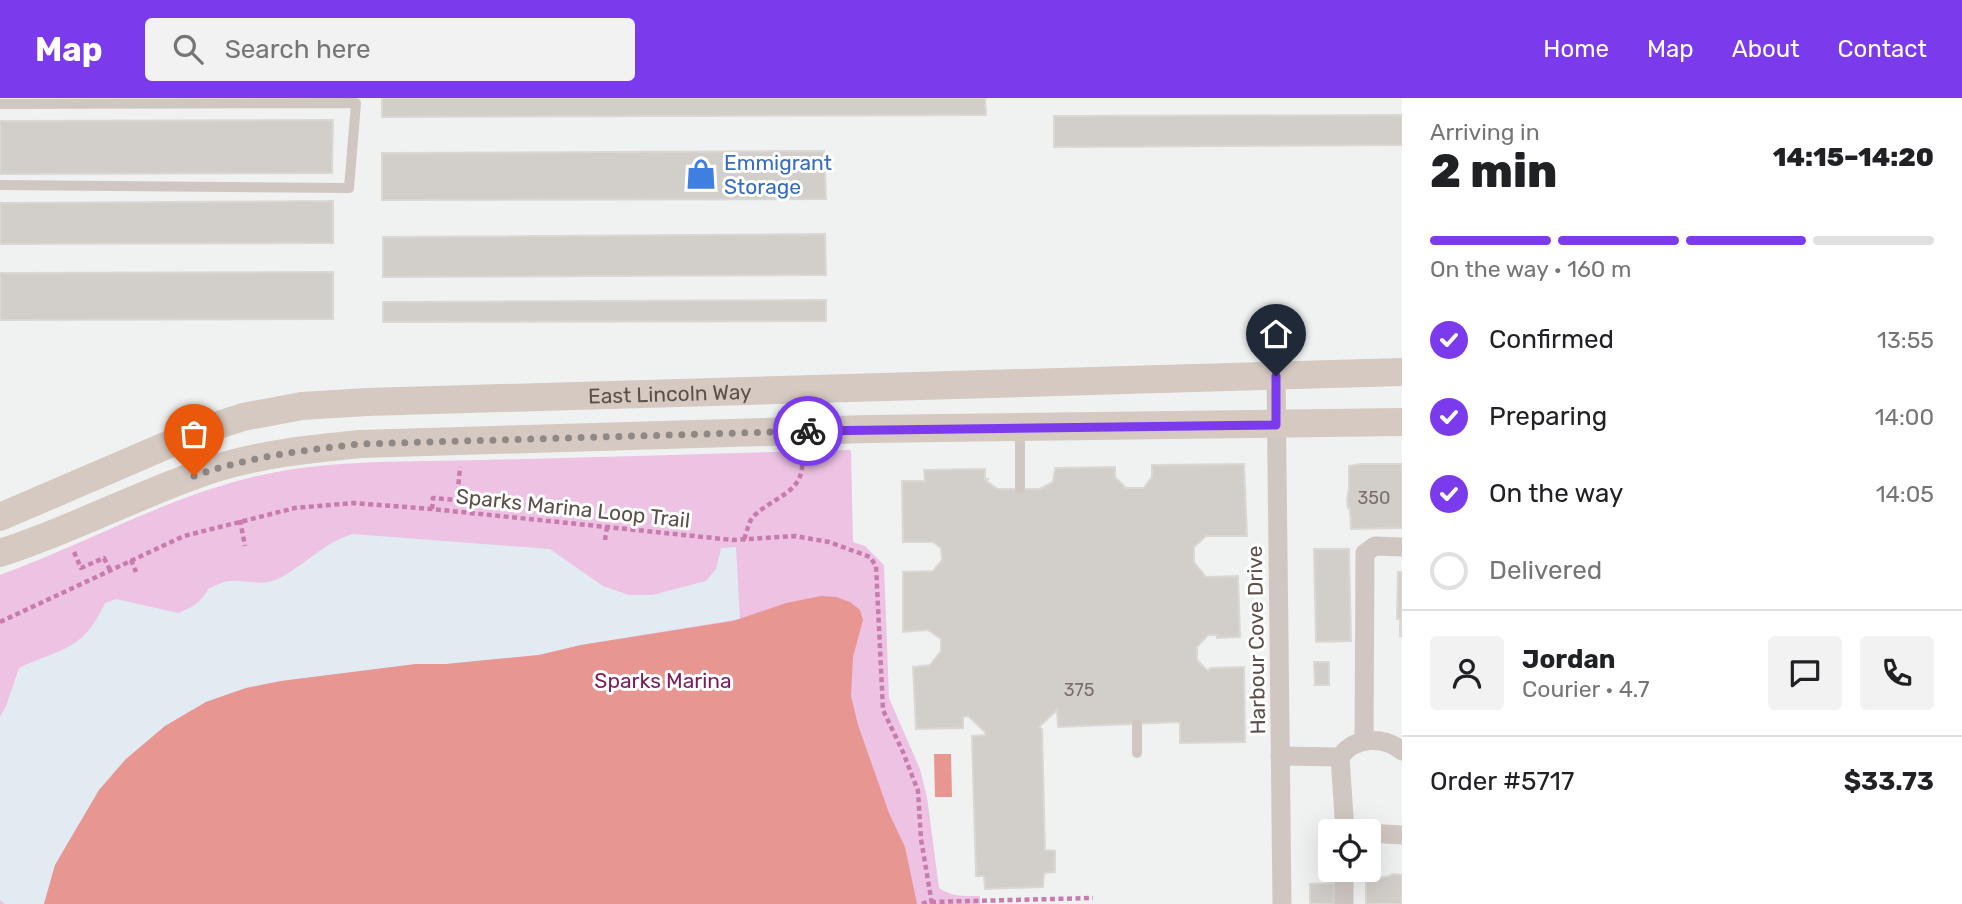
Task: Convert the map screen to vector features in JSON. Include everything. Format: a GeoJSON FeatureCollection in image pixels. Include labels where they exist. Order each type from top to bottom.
{"type":"FeatureCollection","features":[{"type":"Feature","properties":{"kind":"street","name":"East Lincoln Way"},"geometry":{"type":"LineString","coordinates":[[0,517],[200,431],[243,417],[302,406],[381,401],[1402,373]]}},
{"type":"Feature","properties":{"kind":"street","name":"Harbour Cove Drive"},"geometry":{"type":"LineString","coordinates":[[1276,376],[1282,904]]}},
{"type":"Feature","properties":{"kind":"street","name":"East Lincoln Way"},"geometry":{"type":"LineString","coordinates":[[0,553],[42,540],[125,502],[204,472],[299,450],[401,443],[868,429],[1402,422]]}},
{"type":"Feature","properties":{"kind":"street"},"geometry":{"type":"LineString","coordinates":[[1364,741],[1365,553],[1375,546],[1402,547]]}},
{"type":"Feature","properties":{"kind":"street"},"geometry":{"type":"LineString","coordinates":[[1344,819],[1340,757],[1346,749],[1364,741],[1378,739],[1392,742],[1402,751]]}},
{"type":"Feature","properties":{"kind":"street"},"geometry":{"type":"LineString","coordinates":[[1280,755],[1340,757]]}},
{"type":"Feature","properties":{"kind":"street"},"geometry":{"type":"LineString","coordinates":[[1381,834],[1402,835]]}},
{"type":"Feature","properties":{"kind":"street"},"geometry":{"type":"LineString","coordinates":[[1344,882],[1344,904]]}},
{"type":"Feature","properties":{"kind":"lane"},"geometry":{"type":"LineString","coordinates":[[0,104],[356,101],[349,188],[0,185]]}},
{"type":"Feature","properties":{"kind":"lane"},"geometry":{"type":"LineString","coordinates":[[1020,428],[1020,489]]}},
{"type":"Feature","properties":{"kind":"lane"},"geometry":{"type":"LineString","coordinates":[[1137,725],[1137,753]]}},
{"type":"Feature","properties":{"kind":"path"},"geometry":{"type":"LineString","coordinates":[[744,539],[750,521],[766,506],[790,491],[800,478],[802,456]]}},
{"type":"Feature","properties":{"kind":"path"},"geometry":{"type":"LineString","coordinates":[[432,509],[433,498],[457,500],[460,467]]}},
{"type":"Feature","properties":{"kind":"path","name":"Sparks Marina Loop Trail"},"geometry":{"type":"LineString","coordinates":[[0,622],[184,536],[295,508],[353,503],[733,540],[795,536],[829,542],[870,557],[876,566],[883,710],[918,791],[921,839],[932,902]]}},
{"type":"Feature","properties":{"kind":"path"},"geometry":{"type":"LineString","coordinates":[[240,520],[245,546]]}},
{"type":"Feature","properties":{"kind":"path"},"geometry":{"type":"LineString","coordinates":[[605,540],[607,527]]}},
{"type":"Feature","properties":{"kind":"path"},"geometry":{"type":"LineString","coordinates":[[73,551],[81,568],[104,558],[110,570]]}},
{"type":"Feature","properties":{"kind":"path"},"geometry":{"type":"LineString","coordinates":[[131,560],[136,572]]}},
{"type":"Feature","properties":{"kind":"path"},"geometry":{"type":"LineString","coordinates":[[922,904],[1093,898]]}},
{"type":"Feature","properties":{"kind":"green space","name":"Sparks Marina"},"geometry":{"type":"Polygon","coordinates":[[[851,450],[853,542],[865,546],[884,565],[889,698],[920,769],[927,797],[939,888],[963,896],[980,896],[980,904],[0,904],[0,575],[195,495],[228,484],[289,470],[373,462],[851,450]]]}},
{"type":"Feature","properties":{"kind":"sand"},"geometry":{"type":"Polygon","coordinates":[[[353,534],[550,549],[603,586],[629,595],[652,595],[706,581],[716,569],[721,548],[736,547],[740,619],[581,645],[539,655],[446,664],[416,664],[281,681],[246,688],[206,702],[165,726],[126,759],[99,790],[55,865],[44,904],[5,904],[0,900],[0,717],[19,668],[79,640],[97,619],[105,603],[116,599],[178,613],[196,604],[208,589],[221,583],[260,583],[278,579],[323,548],[353,534]]]}},
{"type":"Feature","properties":{"kind":"shaded area"},"geometry":{"type":"Polygon","coordinates":[[[821,596],[850,602],[860,610],[863,620],[853,657],[851,696],[858,725],[889,813],[905,847],[917,904],[44,904],[55,865],[99,790],[126,759],[165,726],[206,702],[246,688],[281,681],[416,664],[446,664],[539,655],[581,645],[733,621],[786,603],[821,596]]]}},
{"type":"Feature","properties":{"kind":"shaded area"},"geometry":{"type":"Polygon","coordinates":[[[934,754],[951,754],[952,797],[935,797],[934,754]]]}},
{"type":"Feature","properties":{"kind":"building"},"geometry":{"type":"Polygon","coordinates":[[[382,98],[985,98],[986,115],[382,117],[382,98]]]}},
{"type":"Feature","properties":{"kind":"building"},"geometry":{"type":"Polygon","coordinates":[[[1402,115],[1402,145],[1054,147],[1054,116],[1402,115]]]}},
{"type":"Feature","properties":{"kind":"building"},"geometry":{"type":"Polygon","coordinates":[[[333,120],[332,173],[0,174],[0,121],[333,120]]]}},
{"type":"Feature","properties":{"kind":"building"},"geometry":{"type":"Polygon","coordinates":[[[824,151],[826,199],[382,200],[382,153],[824,151]]]}},
{"type":"Feature","properties":{"kind":"building"},"geometry":{"type":"Polygon","coordinates":[[[333,201],[333,243],[0,244],[0,203],[333,201]]]}},
{"type":"Feature","properties":{"kind":"building"},"geometry":{"type":"Polygon","coordinates":[[[825,234],[826,275],[383,277],[383,237],[825,234]]]}},
{"type":"Feature","properties":{"kind":"building"},"geometry":{"type":"Polygon","coordinates":[[[333,272],[333,319],[0,320],[0,273],[333,272]]]}},
{"type":"Feature","properties":{"kind":"building"},"geometry":{"type":"Polygon","coordinates":[[[826,300],[826,321],[383,322],[383,302],[826,300]]]}},
{"type":"Feature","properties":{"kind":"building"},"geometry":{"type":"Polygon","coordinates":[[[1244,464],[1247,536],[1206,536],[1194,547],[1194,562],[1206,577],[1238,576],[1240,637],[1217,638],[1217,635],[1208,635],[1197,647],[1197,660],[1208,671],[1210,668],[1244,667],[1245,742],[1180,743],[1180,722],[1058,727],[1057,710],[1039,727],[1042,729],[1045,850],[1055,851],[1055,872],[1044,873],[1043,887],[985,889],[984,876],[976,876],[972,736],[985,735],[985,732],[968,716],[963,717],[963,728],[916,729],[913,667],[930,665],[941,651],[941,639],[928,630],[903,632],[903,572],[933,571],[942,560],[941,548],[933,542],[903,542],[902,481],[925,481],[924,470],[985,469],[985,479],[988,479],[986,481],[998,489],[1040,489],[1053,482],[1055,468],[1115,467],[1115,477],[1126,488],[1144,488],[1152,477],[1152,465],[1244,464]]]}},
{"type":"Feature","properties":{"kind":"building"},"geometry":{"type":"Polygon","coordinates":[[[1402,464],[1402,528],[1351,529],[1347,500],[1349,466],[1402,464]]]}},
{"type":"Feature","properties":{"kind":"building"},"geometry":{"type":"Polygon","coordinates":[[[1314,549],[1349,549],[1351,641],[1316,642],[1314,549]]]}},
{"type":"Feature","properties":{"kind":"building"},"geometry":{"type":"Polygon","coordinates":[[[1398,572],[1402,572],[1402,636],[1400,619],[1397,619],[1398,572]]]}},
{"type":"Feature","properties":{"kind":"building"},"geometry":{"type":"Polygon","coordinates":[[[1314,662],[1329,662],[1329,685],[1315,685],[1314,662]]]}},
{"type":"Feature","properties":{"kind":"building"},"geometry":{"type":"Polygon","coordinates":[[[1393,874],[1402,875],[1402,904],[1366,904],[1366,882],[1381,882],[1381,877],[1393,874]]]}},
{"type":"Feature","properties":{"kind":"building"},"geometry":{"type":"Polygon","coordinates":[[[1334,883],[1334,904],[1310,904],[1310,884],[1334,883]]]}},
{"type":"Feature","properties":{"kind":"way so far"},"geometry":{"type":"LineString","coordinates":[[194,476],[299,450],[360,444],[808,431]]}},
{"type":"Feature","properties":{"kind":"place","name":"Emmigrant Storage"},"geometry":{"type":"Point","coordinates":[701,174]}},
{"type":"Feature","properties":{"kind":"route"},"geometry":{"type":"LineString","coordinates":[[808,431],[1276,425],[1276,376]]}}]}
